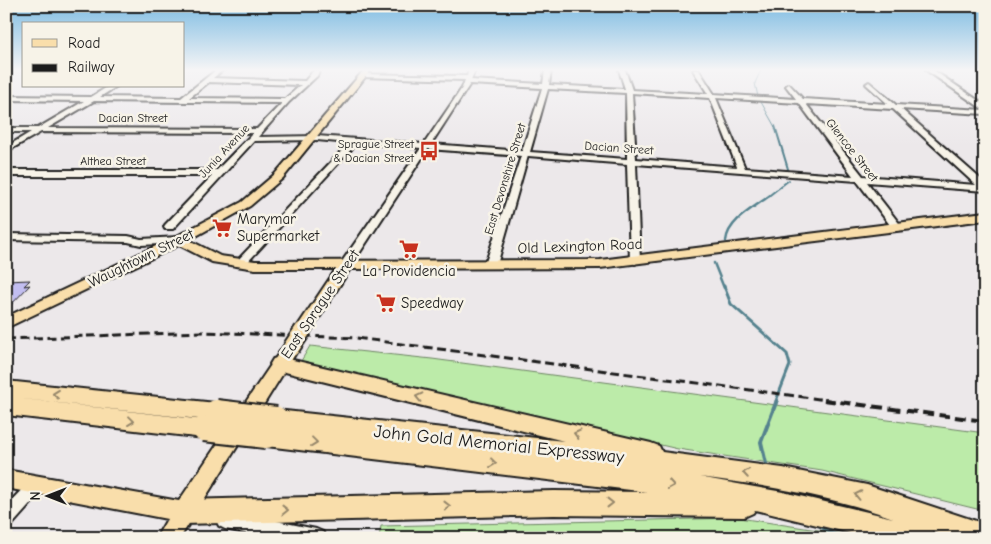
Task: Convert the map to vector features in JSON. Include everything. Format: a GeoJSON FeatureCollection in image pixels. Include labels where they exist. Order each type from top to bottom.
{"type":"FeatureCollection","features":[{"type":"Feature","properties":{"kind":"highway"},"geometry":{"type":"LineString","coordinates":[[285,356],[709,468]]}},
{"type":"Feature","properties":{"kind":"highway","name":"John Gold Memorial Expressway"},"geometry":{"type":"LineString","coordinates":[[6,389],[104,400],[210,421]]}},
{"type":"Feature","properties":{"kind":"highway","name":"John Gold Memorial Expressway"},"geometry":{"type":"LineString","coordinates":[[6,406],[82,415],[210,421],[709,468],[783,479],[867,497],[985,536]]}},
{"type":"Feature","properties":{"kind":"highway","name":"John Gold Memorial Expressway"},"geometry":{"type":"LineString","coordinates":[[271,428],[653,482],[742,500]]}},
{"type":"Feature","properties":{"kind":"highway"},"geometry":{"type":"LineString","coordinates":[[184,512],[742,500],[820,512],[921,538]]}},
{"type":"Feature","properties":{"kind":"highway"},"geometry":{"type":"LineString","coordinates":[[904,509],[985,532]]}},
{"type":"Feature","properties":{"kind":"main road","name":"Waughtown Street"},"geometry":{"type":"LineString","coordinates":[[6,323],[179,240],[220,219],[256,197],[275,180],[347,95]]}},
{"type":"Feature","properties":{"kind":"main road","name":"Old Lexington Road"},"geometry":{"type":"LineString","coordinates":[[179,240],[210,256],[240,264],[345,266],[491,265],[635,261],[985,216]]}},
{"type":"Feature","properties":{"kind":"main road","name":"East Sprague Street"},"geometry":{"type":"LineString","coordinates":[[167,538],[345,266]]}},
{"type":"Feature","properties":{"kind":"main road"},"geometry":{"type":"LineString","coordinates":[[6,478],[184,512]]}},
{"type":"Feature","properties":{"kind":"street"},"geometry":{"type":"LineString","coordinates":[[6,150],[98,95]]}},
{"type":"Feature","properties":{"kind":"street"},"geometry":{"type":"LineString","coordinates":[[184,98],[187,95]]}},
{"type":"Feature","properties":{"kind":"street","name":"Junia Avenue"},"geometry":{"type":"LineString","coordinates":[[169,227],[294,95]]}},
{"type":"Feature","properties":{"kind":"street","name":"East Sprague Street"},"geometry":{"type":"LineString","coordinates":[[345,266],[458,95]]}},
{"type":"Feature","properties":{"kind":"street","name":"East Devonshire Street"},"geometry":{"type":"LineString","coordinates":[[491,265],[543,95]]}},
{"type":"Feature","properties":{"kind":"street"},"geometry":{"type":"LineString","coordinates":[[629,95],[635,261]]}},
{"type":"Feature","properties":{"kind":"street"},"geometry":{"type":"LineString","coordinates":[[702,95],[985,112]]}},
{"type":"Feature","properties":{"kind":"street","name":"Glencoe Street"},"geometry":{"type":"LineString","coordinates":[[795,95],[897,227]]}},
{"type":"Feature","properties":{"kind":"street"},"geometry":{"type":"LineString","coordinates":[[882,95],[985,188]]}},
{"type":"Feature","properties":{"kind":"street"},"geometry":{"type":"LineString","coordinates":[[966,95],[985,108]]}},
{"type":"Feature","properties":{"kind":"street"},"geometry":{"type":"LineString","coordinates":[[712,96],[742,170]]}},
{"type":"Feature","properties":{"kind":"street"},"geometry":{"type":"LineString","coordinates":[[6,98],[184,98],[287,101]]}},
{"type":"Feature","properties":{"kind":"street","name":"Dacian Street"},"geometry":{"type":"LineString","coordinates":[[6,130],[259,131]]}},
{"type":"Feature","properties":{"kind":"street","name":"Dacian Street"},"geometry":{"type":"LineString","coordinates":[[251,139],[355,141],[985,188]]}},
{"type":"Feature","properties":{"kind":"street"},"geometry":{"type":"LineString","coordinates":[[240,264],[355,141]]}},
{"type":"Feature","properties":{"kind":"street","name":"Althea Street"},"geometry":{"type":"LineString","coordinates":[[6,173],[219,173]]}},
{"type":"Feature","properties":{"kind":"street"},"geometry":{"type":"LineString","coordinates":[[6,237],[128,239],[141,242],[179,240]]}},
{"type":"Feature","properties":{"kind":"street"},"geometry":{"type":"LineString","coordinates":[[6,518],[38,484]]}},
{"type":"Feature","properties":{"kind":"street"},"geometry":{"type":"LineString","coordinates":[[184,512],[316,538]]}},
{"type":"Feature","properties":{"kind":"green space"},"geometry":{"type":"Polygon","coordinates":[[[310,346],[432,359],[985,433],[985,511],[822,471],[678,449],[301,361],[310,346]]]}},
{"type":"Feature","properties":{"kind":"green space"},"geometry":{"type":"Polygon","coordinates":[[[739,518],[870,538],[379,538],[381,526],[739,518]]]}},
{"type":"Feature","properties":{"kind":"building"},"geometry":{"type":"Polygon","coordinates":[[[30,280],[24,286],[30,285],[6,310],[6,281],[30,280]]]}},
{"type":"Feature","properties":{"kind":"waterway"},"geometry":{"type":"LineString","coordinates":[[761,102],[775,127]]}},
{"type":"Feature","properties":{"kind":"waterway"},"geometry":{"type":"LineString","coordinates":[[775,126],[788,169]]}},
{"type":"Feature","properties":{"kind":"waterway"},"geometry":{"type":"LineString","coordinates":[[766,198],[789,180]]}},
{"type":"Feature","properties":{"kind":"waterway"},"geometry":{"type":"LineString","coordinates":[[726,241],[731,227],[736,221],[768,197]]}},
{"type":"Feature","properties":{"kind":"waterway"},"geometry":{"type":"LineString","coordinates":[[714,263],[724,288]]}},
{"type":"Feature","properties":{"kind":"waterway"},"geometry":{"type":"LineString","coordinates":[[724,286],[731,304],[787,354],[790,365],[776,401]]}},
{"type":"Feature","properties":{"kind":"waterway"},"geometry":{"type":"LineString","coordinates":[[767,468],[761,442],[777,400]]}},
{"type":"Feature","properties":{"kind":"waterway"},"geometry":{"type":"LineString","coordinates":[[819,525],[839,538]]}},
{"type":"Feature","properties":{"kind":"railway"},"geometry":{"type":"LineString","coordinates":[[6,339],[203,332],[356,338],[834,401]]}},
{"type":"Feature","properties":{"kind":"railway"},"geometry":{"type":"LineString","coordinates":[[824,400],[985,421]]}},
{"type":"Feature","properties":{"kind":"place","name":"Sprague Street & Dacian Street"},"geometry":{"type":"Point","coordinates":[429,151]}},
{"type":"Feature","properties":{"kind":"place","name":"Marymar Supermarket"},"geometry":{"type":"Point","coordinates":[222,228]}},
{"type":"Feature","properties":{"kind":"place","name":"La Providencia"},"geometry":{"type":"Point","coordinates":[409,249]}},
{"type":"Feature","properties":{"kind":"place","name":"Speedway"},"geometry":{"type":"Point","coordinates":[386,303]}}]}
